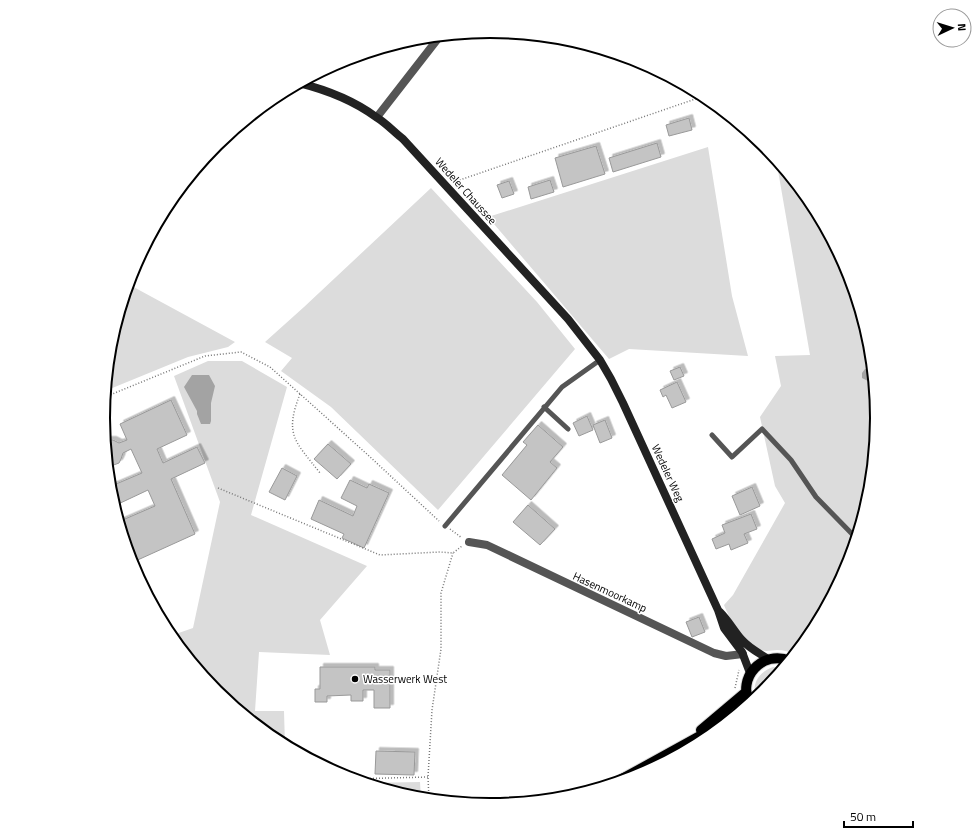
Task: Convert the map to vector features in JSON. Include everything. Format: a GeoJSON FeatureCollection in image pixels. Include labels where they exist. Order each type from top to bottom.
{"type":"FeatureCollection","features":[{"type":"Feature","properties":{"kind":"main road","name":"Wedeler Chaussee"},"geometry":{"type":"LineString","coordinates":[[302,88],[333,93],[356,104],[377,117],[403,139],[568,319],[592,348]]}},
{"type":"Feature","properties":{"kind":"main road","name":"Wedeler Weg"},"geometry":{"type":"LineString","coordinates":[[592,348],[612,379],[718,610],[724,628],[750,673]]}},
{"type":"Feature","properties":{"kind":"main road","name":"Wedeler Weg"},"geometry":{"type":"LineString","coordinates":[[718,610],[752,650],[768,659]]}},
{"type":"Feature","properties":{"kind":"main road"},"geometry":{"type":"LineString","coordinates":[[748,698],[746,692],[746,682],[750,673],[760,663],[768,659],[778,658],[784,660]]}},
{"type":"Feature","properties":{"kind":"main road"},"geometry":{"type":"LineString","coordinates":[[680,746],[723,713],[746,692]]}},
{"type":"Feature","properties":{"kind":"main road"},"geometry":{"type":"LineString","coordinates":[[644,766],[698,737]]}},
{"type":"Feature","properties":{"kind":"street"},"geometry":{"type":"LineString","coordinates":[[377,117],[436,42]]}},
{"type":"Feature","properties":{"kind":"street","name":"Hasenmoorkamp"},"geometry":{"type":"LineString","coordinates":[[469,542],[487,545],[714,653],[726,656],[739,655]]}},
{"type":"Feature","properties":{"kind":"lane"},"geometry":{"type":"LineString","coordinates":[[445,526],[562,387],[600,360]]}},
{"type":"Feature","properties":{"kind":"lane"},"geometry":{"type":"LineString","coordinates":[[544,407],[568,429]]}},
{"type":"Feature","properties":{"kind":"lane"},"geometry":{"type":"LineString","coordinates":[[712,435],[732,457],[762,429],[791,460],[816,497],[852,535]]}},
{"type":"Feature","properties":{"kind":"path"},"geometry":{"type":"LineString","coordinates":[[445,185],[696,99]]}},
{"type":"Feature","properties":{"kind":"path"},"geometry":{"type":"LineString","coordinates":[[110,395],[205,356],[241,352],[270,367],[445,526],[469,542],[453,553],[440,593],[441,649],[432,710],[428,777],[429,794]]}},
{"type":"Feature","properties":{"kind":"path"},"geometry":{"type":"LineString","coordinates":[[300,394],[294,408],[292,419],[294,436],[297,443],[320,473]]}},
{"type":"Feature","properties":{"kind":"path"},"geometry":{"type":"LineString","coordinates":[[218,488],[380,555],[440,552],[453,553]]}},
{"type":"Feature","properties":{"kind":"path"},"geometry":{"type":"LineString","coordinates":[[735,692],[739,671],[739,655]]}},
{"type":"Feature","properties":{"kind":"path"},"geometry":{"type":"LineString","coordinates":[[367,779],[428,777]]}},
{"type":"Feature","properties":{"kind":"shaded area"},"geometry":{"type":"Polygon","coordinates":[[[708,147],[732,296],[748,356],[629,349],[609,359],[488,217],[708,147]]]}},
{"type":"Feature","properties":{"kind":"shaded area"},"geometry":{"type":"Polygon","coordinates":[[[778,170],[792,187],[820,228],[842,273],[850,296],[858,320],[867,369],[870,394],[870,443],[858,517],[842,564],[820,609],[790,652],[782,650],[763,651],[749,643],[730,618],[724,605],[733,595],[785,503],[775,486],[760,417],[781,386],[775,356],[810,355],[778,170]]]}},
{"type":"Feature","properties":{"kind":"shaded area"},"geometry":{"type":"Polygon","coordinates":[[[431,188],[537,302],[575,349],[438,510],[331,407],[281,371],[292,358],[265,342],[431,188]]]}},
{"type":"Feature","properties":{"kind":"shaded area"},"geometry":{"type":"Polygon","coordinates":[[[133,287],[235,342],[228,347],[188,357],[111,389],[122,320],[133,287]]]}},
{"type":"Feature","properties":{"kind":"shaded area"},"geometry":{"type":"Polygon","coordinates":[[[208,361],[242,361],[287,387],[251,515],[367,566],[320,620],[330,655],[259,652],[255,711],[284,711],[285,739],[239,705],[221,688],[188,650],[177,634],[193,628],[220,502],[174,376],[208,361]]]}},
{"type":"Feature","properties":{"kind":"shaded area"},"geometry":{"type":"Polygon","coordinates":[[[865,369],[867,369],[868,381],[862,378],[862,373],[865,369]]]}},
{"type":"Feature","properties":{"kind":"shaded area"},"geometry":{"type":"Polygon","coordinates":[[[192,375],[209,375],[215,386],[211,403],[210,424],[201,424],[197,411],[184,387],[192,375]]]}},
{"type":"Feature","properties":{"kind":"shaded area"},"geometry":{"type":"Polygon","coordinates":[[[777,667],[755,692],[755,684],[757,679],[768,669],[777,667]]]}},
{"type":"Feature","properties":{"kind":"shaded area"},"geometry":{"type":"Polygon","coordinates":[[[420,782],[421,793],[392,786],[381,783],[420,782]]]}},
{"type":"Feature","properties":{"kind":"building"},"geometry":{"type":"Polygon","coordinates":[[[689,118],[692,130],[669,136],[666,125],[689,118]]]}},
{"type":"Feature","properties":{"kind":"building"},"geometry":{"type":"Polygon","coordinates":[[[657,143],[661,157],[613,172],[609,158],[657,143]]]}},
{"type":"Feature","properties":{"kind":"building"},"geometry":{"type":"Polygon","coordinates":[[[596,146],[605,174],[563,187],[555,158],[596,146]]]}},
{"type":"Feature","properties":{"kind":"building"},"geometry":{"type":"Polygon","coordinates":[[[550,180],[554,192],[531,199],[528,187],[550,180]]]}},
{"type":"Feature","properties":{"kind":"building"},"geometry":{"type":"Polygon","coordinates":[[[509,181],[514,194],[502,198],[497,185],[509,181]]]}},
{"type":"Feature","properties":{"kind":"building"},"geometry":{"type":"Polygon","coordinates":[[[680,367],[684,376],[674,380],[670,371],[680,367]]]}},
{"type":"Feature","properties":{"kind":"building"},"geometry":{"type":"Polygon","coordinates":[[[677,382],[686,402],[672,408],[666,395],[663,397],[660,390],[677,382]]]}},
{"type":"Feature","properties":{"kind":"building"},"geometry":{"type":"Polygon","coordinates":[[[171,400],[187,435],[157,449],[163,463],[197,447],[205,463],[171,479],[195,534],[137,560],[123,520],[155,506],[148,490],[119,504],[116,484],[142,473],[131,449],[123,453],[119,463],[113,465],[110,440],[119,443],[127,440],[120,424],[171,400]]]}},
{"type":"Feature","properties":{"kind":"building"},"geometry":{"type":"Polygon","coordinates":[[[587,416],[593,430],[579,436],[573,423],[587,416]]]}},
{"type":"Feature","properties":{"kind":"building"},"geometry":{"type":"Polygon","coordinates":[[[605,420],[612,438],[600,443],[593,425],[605,420]]]}},
{"type":"Feature","properties":{"kind":"building"},"geometry":{"type":"Polygon","coordinates":[[[538,425],[563,447],[550,462],[557,468],[531,500],[502,475],[527,445],[523,442],[538,425]]]}},
{"type":"Feature","properties":{"kind":"building"},"geometry":{"type":"Polygon","coordinates":[[[328,444],[351,464],[337,479],[314,459],[328,444]]]}},
{"type":"Feature","properties":{"kind":"building"},"geometry":{"type":"Polygon","coordinates":[[[282,468],[297,476],[285,500],[269,492],[282,468]]]}},
{"type":"Feature","properties":{"kind":"building"},"geometry":{"type":"Polygon","coordinates":[[[350,480],[367,488],[369,484],[389,493],[364,548],[342,538],[344,534],[311,519],[319,500],[353,516],[357,506],[341,498],[350,480]]]}},
{"type":"Feature","properties":{"kind":"building"},"geometry":{"type":"Polygon","coordinates":[[[752,487],[760,506],[740,515],[732,496],[752,487]]]}},
{"type":"Feature","properties":{"kind":"building"},"geometry":{"type":"Polygon","coordinates":[[[528,505],[555,529],[540,545],[513,522],[528,505]]]}},
{"type":"Feature","properties":{"kind":"building"},"geometry":{"type":"Polygon","coordinates":[[[751,514],[757,529],[744,534],[748,543],[731,550],[729,544],[716,549],[712,539],[725,533],[722,525],[751,514]]]}},
{"type":"Feature","properties":{"kind":"building"},"geometry":{"type":"Polygon","coordinates":[[[699,617],[705,632],[692,637],[686,622],[699,617]]]}},
{"type":"Feature","properties":{"kind":"building","name":"Wasserwerk West"},"geometry":{"type":"Polygon","coordinates":[[[320,667],[375,667],[375,670],[390,670],[390,708],[374,708],[374,690],[363,690],[363,701],[351,701],[351,695],[327,696],[327,702],[315,702],[315,689],[320,689],[320,667]]]}},
{"type":"Feature","properties":{"kind":"building"},"geometry":{"type":"Polygon","coordinates":[[[376,751],[415,752],[414,775],[375,774],[376,751]]]}},
{"type":"Feature","properties":{"kind":"place","name":"Wasserwerk West"},"geometry":{"type":"Point","coordinates":[355,679]}}]}
